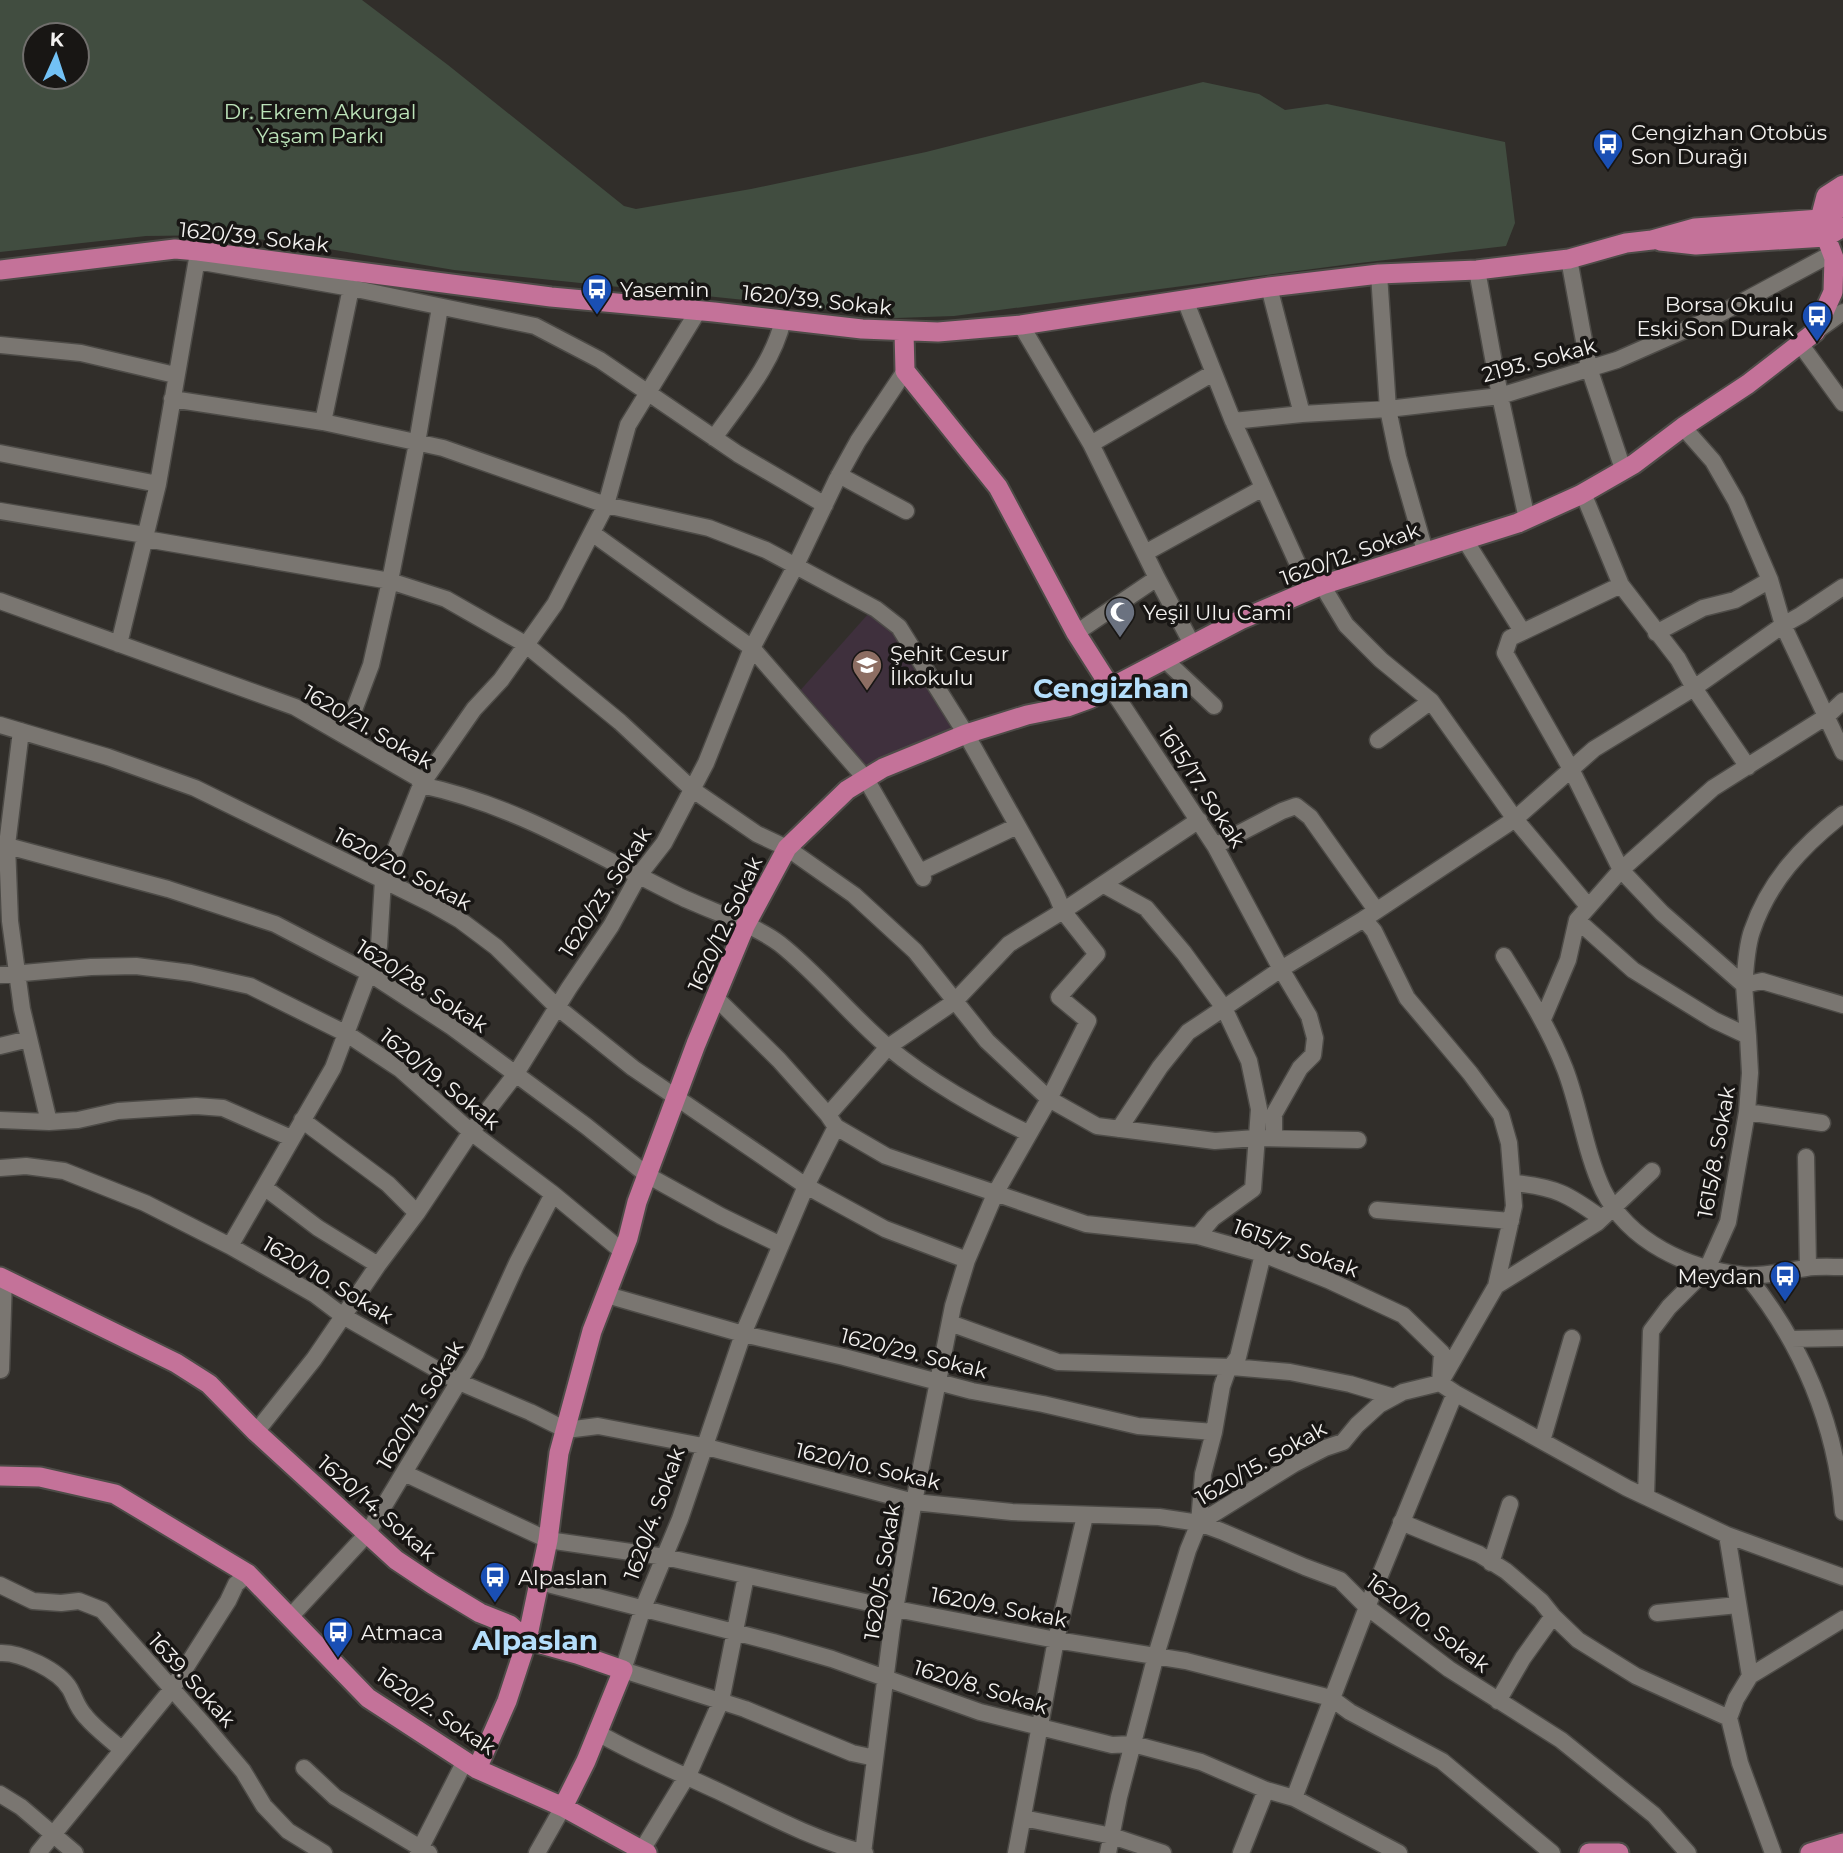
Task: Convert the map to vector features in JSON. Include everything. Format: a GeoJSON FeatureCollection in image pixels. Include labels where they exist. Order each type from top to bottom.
{"type":"FeatureCollection","features":[{"type":"Feature","properties":{"kind":"main road"},"geometry":{"type":"LineString","coordinates":[[1830,234],[1826,196],[1843,184]]}},
{"type":"Feature","properties":{"kind":"main road"},"geometry":{"type":"LineString","coordinates":[[1830,234],[1843,206]]}},
{"type":"Feature","properties":{"kind":"main road","name":"1620/39. Sokak"},"geometry":{"type":"LineString","coordinates":[[0,270],[175,249],[197,256],[495,291],[904,332],[938,332],[1021,325],[1269,287],[1379,274],[1477,270],[1569,259],[1626,243],[1651,240],[1696,246],[1830,234]]}},
{"type":"Feature","properties":{"kind":"main road","name":"1620/12. Sokak"},"geometry":{"type":"LineString","coordinates":[[471,1765],[507,1701],[527,1640],[548,1540],[559,1453],[593,1331],[695,1044],[745,926],[787,848],[847,790],[904,759],[966,734],[1027,715],[1067,707],[1111,688],[1240,620],[1316,588],[1527,519],[1583,493],[1748,384],[1808,338],[1833,292],[1830,234]]}},
{"type":"Feature","properties":{"kind":"main road"},"geometry":{"type":"LineString","coordinates":[[904,332],[905,371]]}},
{"type":"Feature","properties":{"kind":"main road","name":"1615/17. Sokak"},"geometry":{"type":"LineString","coordinates":[[905,371],[998,487],[1076,633],[1111,688]]}},
{"type":"Feature","properties":{"kind":"main road","name":"1620/14. Sokak"},"geometry":{"type":"LineString","coordinates":[[2,1278],[176,1363],[209,1384],[256,1432],[396,1560],[480,1614],[510,1625],[527,1640],[623,1670]]}},
{"type":"Feature","properties":{"kind":"main road","name":"1620/2. Sokak"},"geometry":{"type":"LineString","coordinates":[[0,1476],[40,1477],[115,1494],[248,1574],[369,1698],[471,1765],[563,1807],[645,1852]]}},
{"type":"Feature","properties":{"kind":"main road","name":"1620/4. Sokak"},"geometry":{"type":"LineString","coordinates":[[563,1807],[598,1733],[623,1670]]}},
{"type":"Feature","properties":{"kind":"main road"},"geometry":{"type":"LineString","coordinates":[[1810,1853],[1843,1843]]}},
{"type":"Feature","properties":{"kind":"main road"},"geometry":{"type":"LineString","coordinates":[[1589,1853],[1619,1853]]}},
{"type":"Feature","properties":{"kind":"street","name":"2193. Sokak"},"geometry":{"type":"LineString","coordinates":[[1233,421],[1388,409],[1500,396],[1589,369],[1617,360],[1710,319],[1830,234]]}},
{"type":"Feature","properties":{"kind":"street"},"geometry":{"type":"LineString","coordinates":[[119,644],[158,484],[197,256],[535,326],[600,360],[714,438],[825,505]]}},
{"type":"Feature","properties":{"kind":"street"},"geometry":{"type":"LineString","coordinates":[[1569,259],[1589,369],[1622,469]]}},
{"type":"Feature","properties":{"kind":"street"},"geometry":{"type":"LineString","coordinates":[[1477,270],[1500,396],[1527,519]]}},
{"type":"Feature","properties":{"kind":"street"},"geometry":{"type":"LineString","coordinates":[[1379,274],[1388,409],[1398,457],[1425,551]]}},
{"type":"Feature","properties":{"kind":"street"},"geometry":{"type":"LineString","coordinates":[[1269,287],[1302,414]]}},
{"type":"Feature","properties":{"kind":"street"},"geometry":{"type":"LineString","coordinates":[[323,422],[351,288]]}},
{"type":"Feature","properties":{"kind":"street"},"geometry":{"type":"LineString","coordinates":[[1185,300],[1213,373],[1263,488],[1316,588],[1346,625],[1381,660],[1431,701],[1516,819],[1588,906]]}},
{"type":"Feature","properties":{"kind":"street"},"geometry":{"type":"LineString","coordinates":[[345,734],[370,665],[390,581],[440,307]]}},
{"type":"Feature","properties":{"kind":"street"},"geometry":{"type":"LineString","coordinates":[[230,1246],[332,1068],[379,946],[383,880],[421,785],[474,709],[500,680],[555,604],[606,505],[628,425],[698,311]]}},
{"type":"Feature","properties":{"kind":"street","name":"1620/12. Sokak"},"geometry":{"type":"LineString","coordinates":[[1808,338],[1843,312]]}},
{"type":"Feature","properties":{"kind":"street"},"geometry":{"type":"LineString","coordinates":[[714,438],[771,357],[783,320]]}},
{"type":"Feature","properties":{"kind":"street"},"geometry":{"type":"LineString","coordinates":[[1021,325],[1091,444],[1192,644]]}},
{"type":"Feature","properties":{"kind":"street"},"geometry":{"type":"LineString","coordinates":[[1808,338],[1843,403]]}},
{"type":"Feature","properties":{"kind":"street"},"geometry":{"type":"LineString","coordinates":[[0,345],[81,353],[176,375]]}},
{"type":"Feature","properties":{"kind":"street","name":"1620/23. Sokak"},"geometry":{"type":"LineString","coordinates":[[256,1432],[314,1359],[471,1132],[515,1075],[611,926],[639,874],[664,843],[693,790],[752,648],[839,475],[905,371]]}},
{"type":"Feature","properties":{"kind":"street"},"geometry":{"type":"LineString","coordinates":[[1091,444],[1213,373]]}},
{"type":"Feature","properties":{"kind":"street"},"geometry":{"type":"LineString","coordinates":[[172,399],[323,422],[443,448],[606,505],[709,528],[766,550],[876,609],[899,627],[966,734],[1063,911]]}},
{"type":"Feature","properties":{"kind":"street"},"geometry":{"type":"LineString","coordinates":[[1683,427],[1713,461],[1735,501],[1770,580],[1783,625],[1843,752]]}},
{"type":"Feature","properties":{"kind":"street"},"geometry":{"type":"LineString","coordinates":[[0,453],[158,484]]}},
{"type":"Feature","properties":{"kind":"street"},"geometry":{"type":"LineString","coordinates":[[839,475],[906,511]]}},
{"type":"Feature","properties":{"kind":"street"},"geometry":{"type":"LineString","coordinates":[[1145,553],[1263,488]]}},
{"type":"Feature","properties":{"kind":"street"},"geometry":{"type":"LineString","coordinates":[[1583,493],[1621,585],[1678,659],[1694,688],[1748,767]]}},
{"type":"Feature","properties":{"kind":"street"},"geometry":{"type":"LineString","coordinates":[[0,511],[390,581],[446,599],[525,644],[620,722],[693,790],[757,834],[787,848],[854,895],[915,951],[987,1041],[1049,1099],[1097,1126],[1119,1129],[1215,1141],[1256,1138],[1358,1140]]}},
{"type":"Feature","properties":{"kind":"street"},"geometry":{"type":"LineString","coordinates":[[592,533],[752,648],[866,779],[921,875],[1017,826]]}},
{"type":"Feature","properties":{"kind":"street"},"geometry":{"type":"LineString","coordinates":[[1465,540],[1522,631]]}},
{"type":"Feature","properties":{"kind":"street"},"geometry":{"type":"LineString","coordinates":[[1076,633],[1157,578]]}},
{"type":"Feature","properties":{"kind":"street"},"geometry":{"type":"LineString","coordinates":[[1656,633],[1703,608],[1735,600],[1770,580]]}},
{"type":"Feature","properties":{"kind":"street"},"geometry":{"type":"LineString","coordinates":[[1621,585],[1510,638],[1505,653],[1571,769],[1621,870],[1662,913],[1744,985],[1762,981],[1843,1005]]}},
{"type":"Feature","properties":{"kind":"street"},"geometry":{"type":"LineString","coordinates":[[1119,1129],[1160,1067],[1188,1032],[1281,969],[1516,819],[1594,749],[1694,688],[1783,625],[1843,587]]}},
{"type":"Feature","properties":{"kind":"street","name":"1620/21. Sokak"},"geometry":{"type":"LineString","coordinates":[[0,601],[295,707],[418,778],[421,785],[452,792],[534,821],[779,943],[888,1047],[925,1074],[1028,1133]]}},
{"type":"Feature","properties":{"kind":"street"},"geometry":{"type":"LineString","coordinates":[[1164,659],[1214,706]]}},
{"type":"Feature","properties":{"kind":"street","name":"1615/17. Sokak"},"geometry":{"type":"LineString","coordinates":[[1111,688],[1215,846],[1309,1016],[1315,1038],[1313,1055],[1300,1068],[1275,1114],[1274,1138]]}},
{"type":"Feature","properties":{"kind":"street"},"geometry":{"type":"LineString","coordinates":[[1378,740],[1431,701]]}},
{"type":"Feature","properties":{"kind":"street"},"geometry":{"type":"LineString","coordinates":[[1543,1019],[1568,960],[1577,920],[1621,870],[1713,788],[1826,716],[1843,701]]}},
{"type":"Feature","properties":{"kind":"street","name":"1620/20. Sokak"},"geometry":{"type":"LineString","coordinates":[[0,725],[108,757],[195,788],[460,920],[496,947],[557,1007],[634,1068],[806,1186],[885,1229],[967,1260]]}},
{"type":"Feature","properties":{"kind":"street"},"geometry":{"type":"LineString","coordinates":[[21,731],[4,844],[10,921],[8,974],[29,1039],[48,1122]]}},
{"type":"Feature","properties":{"kind":"street"},"geometry":{"type":"LineString","coordinates":[[1215,846],[1296,806],[1310,817],[1370,914],[1374,931],[1407,998],[1470,1073],[1501,1115],[1514,1183],[1511,1221],[1496,1286],[1440,1382],[1455,1393],[1646,1497],[1727,1535],[1843,1577]]}},
{"type":"Feature","properties":{"kind":"street","name":"1615/8. Sokak"},"geometry":{"type":"LineString","coordinates":[[1646,1497],[1651,1331],[1707,1269],[1728,1222],[1747,1112],[1750,1073],[1744,985],[1751,933],[1771,890],[1788,863],[1843,814]]}},
{"type":"Feature","properties":{"kind":"street","name":"1620/4. Sokak"},"geometry":{"type":"LineString","coordinates":[[623,1670],[643,1608],[680,1519],[743,1334],[832,1121],[888,1047],[954,1002],[1009,944],[1104,885],[1199,820]]}},
{"type":"Feature","properties":{"kind":"street","name":"1620/28. Sokak"},"geometry":{"type":"LineString","coordinates":[[4,844],[168,889],[275,924],[369,973],[452,1027],[586,1126],[647,1175],[721,1216],[782,1245]]}},
{"type":"Feature","properties":{"kind":"street"},"geometry":{"type":"LineString","coordinates":[[1104,885],[1146,908],[1184,953],[1224,1008],[1249,1061],[1259,1109],[1252,1189],[1213,1218],[1198,1236]]}},
{"type":"Feature","properties":{"kind":"street","name":"1620/5. Sokak"},"geometry":{"type":"LineString","coordinates":[[864,1853],[895,1609],[950,1323],[967,1260],[996,1192],[1049,1099],[1088,1021],[1059,997],[1097,954],[1063,911]]}},
{"type":"Feature","properties":{"kind":"street"},"geometry":{"type":"LineString","coordinates":[[1577,920],[1633,970],[1714,1020],[1748,1036]]}},
{"type":"Feature","properties":{"kind":"street"},"geometry":{"type":"LineString","coordinates":[[1504,956],[1543,1019],[1565,1069],[1607,1213]]}},
{"type":"Feature","properties":{"kind":"street","name":"1620/19. Sokak"},"geometry":{"type":"LineString","coordinates":[[8,974],[136,966],[191,973],[250,986],[346,1034],[400,1069],[471,1132],[553,1194],[623,1252]]}},
{"type":"Feature","properties":{"kind":"street","name":"1615/7. Sokak"},"geometry":{"type":"LineString","coordinates":[[715,997],[779,1060],[832,1121],[886,1156],[1086,1224],[1198,1236],[1264,1254],[1328,1280],[1404,1315],[1442,1353],[1440,1382]]}},
{"type":"Feature","properties":{"kind":"street"},"geometry":{"type":"LineString","coordinates":[[0,1046],[29,1039]]}},
{"type":"Feature","properties":{"kind":"street"},"geometry":{"type":"LineString","coordinates":[[0,1120],[78,1120],[118,1111],[197,1106],[223,1108],[291,1138]]}},
{"type":"Feature","properties":{"kind":"street"},"geometry":{"type":"LineString","coordinates":[[1747,1112],[1822,1123]]}},
{"type":"Feature","properties":{"kind":"street"},"geometry":{"type":"LineString","coordinates":[[302,1120],[388,1184],[417,1213]]}},
{"type":"Feature","properties":{"kind":"street"},"geometry":{"type":"LineString","coordinates":[[1806,1157],[1808,1267]]}},
{"type":"Feature","properties":{"kind":"street","name":"1620/10. Sokak"},"geometry":{"type":"LineString","coordinates":[[0,1168],[26,1166],[64,1171],[145,1203],[230,1246],[314,1294],[343,1316],[459,1382],[566,1430],[598,1426],[703,1446],[914,1502],[977,1510],[1159,1517],[1199,1523],[1340,1580],[1367,1607],[1449,1669],[1561,1740],[1654,1815],[1688,1853]]}},
{"type":"Feature","properties":{"kind":"street"},"geometry":{"type":"LineString","coordinates":[[1496,1286],[1607,1213],[1652,1171]]}},
{"type":"Feature","properties":{"kind":"street"},"geometry":{"type":"LineString","coordinates":[[1514,1183],[1542,1186],[1563,1193],[1627,1223],[1660,1250],[1707,1269],[1747,1276],[1808,1267],[1843,1266]]}},
{"type":"Feature","properties":{"kind":"street"},"geometry":{"type":"LineString","coordinates":[[264,1187],[318,1228],[378,1265]]}},
{"type":"Feature","properties":{"kind":"street","name":"1620/13. Sokak"},"geometry":{"type":"LineString","coordinates":[[291,1616],[368,1534],[476,1353],[517,1263],[553,1194]]}},
{"type":"Feature","properties":{"kind":"street"},"geometry":{"type":"LineString","coordinates":[[1377,1210],[1511,1221]]}},
{"type":"Feature","properties":{"kind":"street","name":"1620/15. Sokak"},"geometry":{"type":"LineString","coordinates":[[1108,1853],[1156,1655],[1199,1523],[1203,1474],[1222,1386],[1227,1372],[1238,1357],[1247,1329],[1264,1254]]}},
{"type":"Feature","properties":{"kind":"street"},"geometry":{"type":"LineString","coordinates":[[1747,1276],[1766,1299],[1791,1339],[1826,1417],[1843,1512]]}},
{"type":"Feature","properties":{"kind":"street"},"geometry":{"type":"LineString","coordinates":[[1,1370],[2,1278]]}},
{"type":"Feature","properties":{"kind":"street","name":"1620/29. Sokak"},"geometry":{"type":"LineString","coordinates":[[607,1296],[743,1334],[844,1357],[939,1383],[1138,1426],[1214,1432]]}},
{"type":"Feature","properties":{"kind":"street"},"geometry":{"type":"LineString","coordinates":[[950,1323],[1058,1362],[1233,1367],[1290,1372],[1350,1384],[1394,1397]]}},
{"type":"Feature","properties":{"kind":"street"},"geometry":{"type":"LineString","coordinates":[[1542,1441],[1572,1338]]}},
{"type":"Feature","properties":{"kind":"street"},"geometry":{"type":"LineString","coordinates":[[1791,1339],[1843,1338]]}},
{"type":"Feature","properties":{"kind":"street","name":"1620/15. Sokak"},"geometry":{"type":"LineString","coordinates":[[1199,1523],[1294,1464],[1343,1441],[1357,1424],[1379,1405],[1394,1397],[1440,1382]]}},
{"type":"Feature","properties":{"kind":"street"},"geometry":{"type":"LineString","coordinates":[[1294,1798],[1367,1607],[1455,1393]]}},
{"type":"Feature","properties":{"kind":"street","name":"1620/9. Sokak"},"geometry":{"type":"LineString","coordinates":[[404,1473],[548,1540],[665,1557],[895,1609],[1056,1640],[1156,1655],[1331,1698],[1350,1712],[1442,1761],[1552,1853]]}},
{"type":"Feature","properties":{"kind":"street"},"geometry":{"type":"LineString","coordinates":[[1491,1563],[1510,1504]]}},
{"type":"Feature","properties":{"kind":"street"},"geometry":{"type":"LineString","coordinates":[[1016,1853],[1056,1640],[1085,1516]]}},
{"type":"Feature","properties":{"kind":"street"},"geometry":{"type":"LineString","coordinates":[[1401,1522],[1479,1554],[1524,1586],[1578,1640],[1636,1676],[1729,1718]]}},
{"type":"Feature","properties":{"kind":"street"},"geometry":{"type":"LineString","coordinates":[[1727,1535],[1750,1676]]}},
{"type":"Feature","properties":{"kind":"street"},"geometry":{"type":"LineString","coordinates":[[38,1853],[173,1689],[236,1584],[248,1574]]}},
{"type":"Feature","properties":{"kind":"street"},"geometry":{"type":"LineString","coordinates":[[645,1852],[686,1777],[721,1702],[746,1576]]}},
{"type":"Feature","properties":{"kind":"street","name":"1620/8. Sokak"},"geometry":{"type":"LineString","coordinates":[[540,1582],[832,1660],[980,1712],[1112,1745],[1133,1744],[1201,1762],[1266,1790],[1294,1798],[1399,1853]]}},
{"type":"Feature","properties":{"kind":"street","name":"1639. Sokak"},"geometry":{"type":"LineString","coordinates":[[0,1584],[33,1601],[79,1601],[102,1610],[243,1771],[264,1806],[288,1831],[324,1853]]}},
{"type":"Feature","properties":{"kind":"street"},"geometry":{"type":"LineString","coordinates":[[1657,1613],[1738,1605]]}},
{"type":"Feature","properties":{"kind":"street"},"geometry":{"type":"LineString","coordinates":[[1497,1701],[1553,1616]]}},
{"type":"Feature","properties":{"kind":"street"},"geometry":{"type":"LineString","coordinates":[[1773,1853],[1740,1763],[1729,1718],[1736,1699],[1750,1676],[1843,1619]]}},
{"type":"Feature","properties":{"kind":"street"},"geometry":{"type":"LineString","coordinates":[[0,1653],[12,1653],[49,1669],[70,1688],[75,1704],[88,1720],[122,1750]]}},
{"type":"Feature","properties":{"kind":"street","name":"1620/14. Sokak"},"geometry":{"type":"LineString","coordinates":[[623,1670],[745,1709],[852,1754],[874,1758]]}},
{"type":"Feature","properties":{"kind":"street"},"geometry":{"type":"LineString","coordinates":[[598,1733],[638,1756],[787,1824],[864,1853]]}},
{"type":"Feature","properties":{"kind":"street"},"geometry":{"type":"LineString","coordinates":[[304,1768],[335,1797],[422,1851],[471,1765]]}},
{"type":"Feature","properties":{"kind":"street"},"geometry":{"type":"LineString","coordinates":[[1241,1853],[1266,1790]]}},
{"type":"Feature","properties":{"kind":"street"},"geometry":{"type":"LineString","coordinates":[[0,1794],[21,1807],[75,1853]]}},
{"type":"Feature","properties":{"kind":"street","name":"1620/4. Sokak"},"geometry":{"type":"LineString","coordinates":[[537,1853],[563,1807]]}},
{"type":"Feature","properties":{"kind":"street"},"geometry":{"type":"LineString","coordinates":[[1023,1818],[1112,1836],[1163,1853]]}},
{"type":"Feature","properties":{"kind":"shaded area","name":"Şehit Cesur İlkokulu"},"geometry":{"type":"Polygon","coordinates":[[[869,613],[895,630],[935,691],[953,733],[867,773],[797,694],[869,613]]]}},
{"type":"Feature","properties":{"kind":"green space","name":"Dr. Ekrem Akurgal Yaşam Parkı"},"geometry":{"type":"Polygon","coordinates":[[[0,0],[362,0],[624,206],[636,209],[751,189],[926,152],[1203,82],[1259,94],[1285,110],[1327,104],[1505,142],[1515,223],[1506,246],[954,316],[896,318],[454,270],[299,244],[226,235],[146,236],[0,252],[0,0]]]}},
{"type":"Feature","properties":{"kind":"place","name":"Cengizhan Otobüs Son Durağı"},"geometry":{"type":"Point","coordinates":[1608,171]}},
{"type":"Feature","properties":{"kind":"place","name":"Yasemin"},"geometry":{"type":"Point","coordinates":[597,316]}},
{"type":"Feature","properties":{"kind":"place","name":"Borsa Okulu Eski Son Durak"},"geometry":{"type":"Point","coordinates":[1817,343]}},
{"type":"Feature","properties":{"kind":"place","name":"Yeşil Ulu Cami"},"geometry":{"type":"Point","coordinates":[1120,639]}},
{"type":"Feature","properties":{"kind":"place","name":"Şehit Cesur İlkokulu"},"geometry":{"type":"Point","coordinates":[867,692]}},
{"type":"Feature","properties":{"kind":"place","name":"Meydan"},"geometry":{"type":"Point","coordinates":[1785,1303]}},
{"type":"Feature","properties":{"kind":"place","name":"Alpaslan"},"geometry":{"type":"Point","coordinates":[495,1604]}},
{"type":"Feature","properties":{"kind":"place","name":"Atmaca"},"geometry":{"type":"Point","coordinates":[338,1659]}},
{"type":"Feature","properties":{"kind":"district","name":"Cengizhan"},"geometry":{"type":"Point","coordinates":[1111,688]}},
{"type":"Feature","properties":{"kind":"district","name":"Alpaslan"},"geometry":{"type":"Point","coordinates":[535,1640]}}]}
